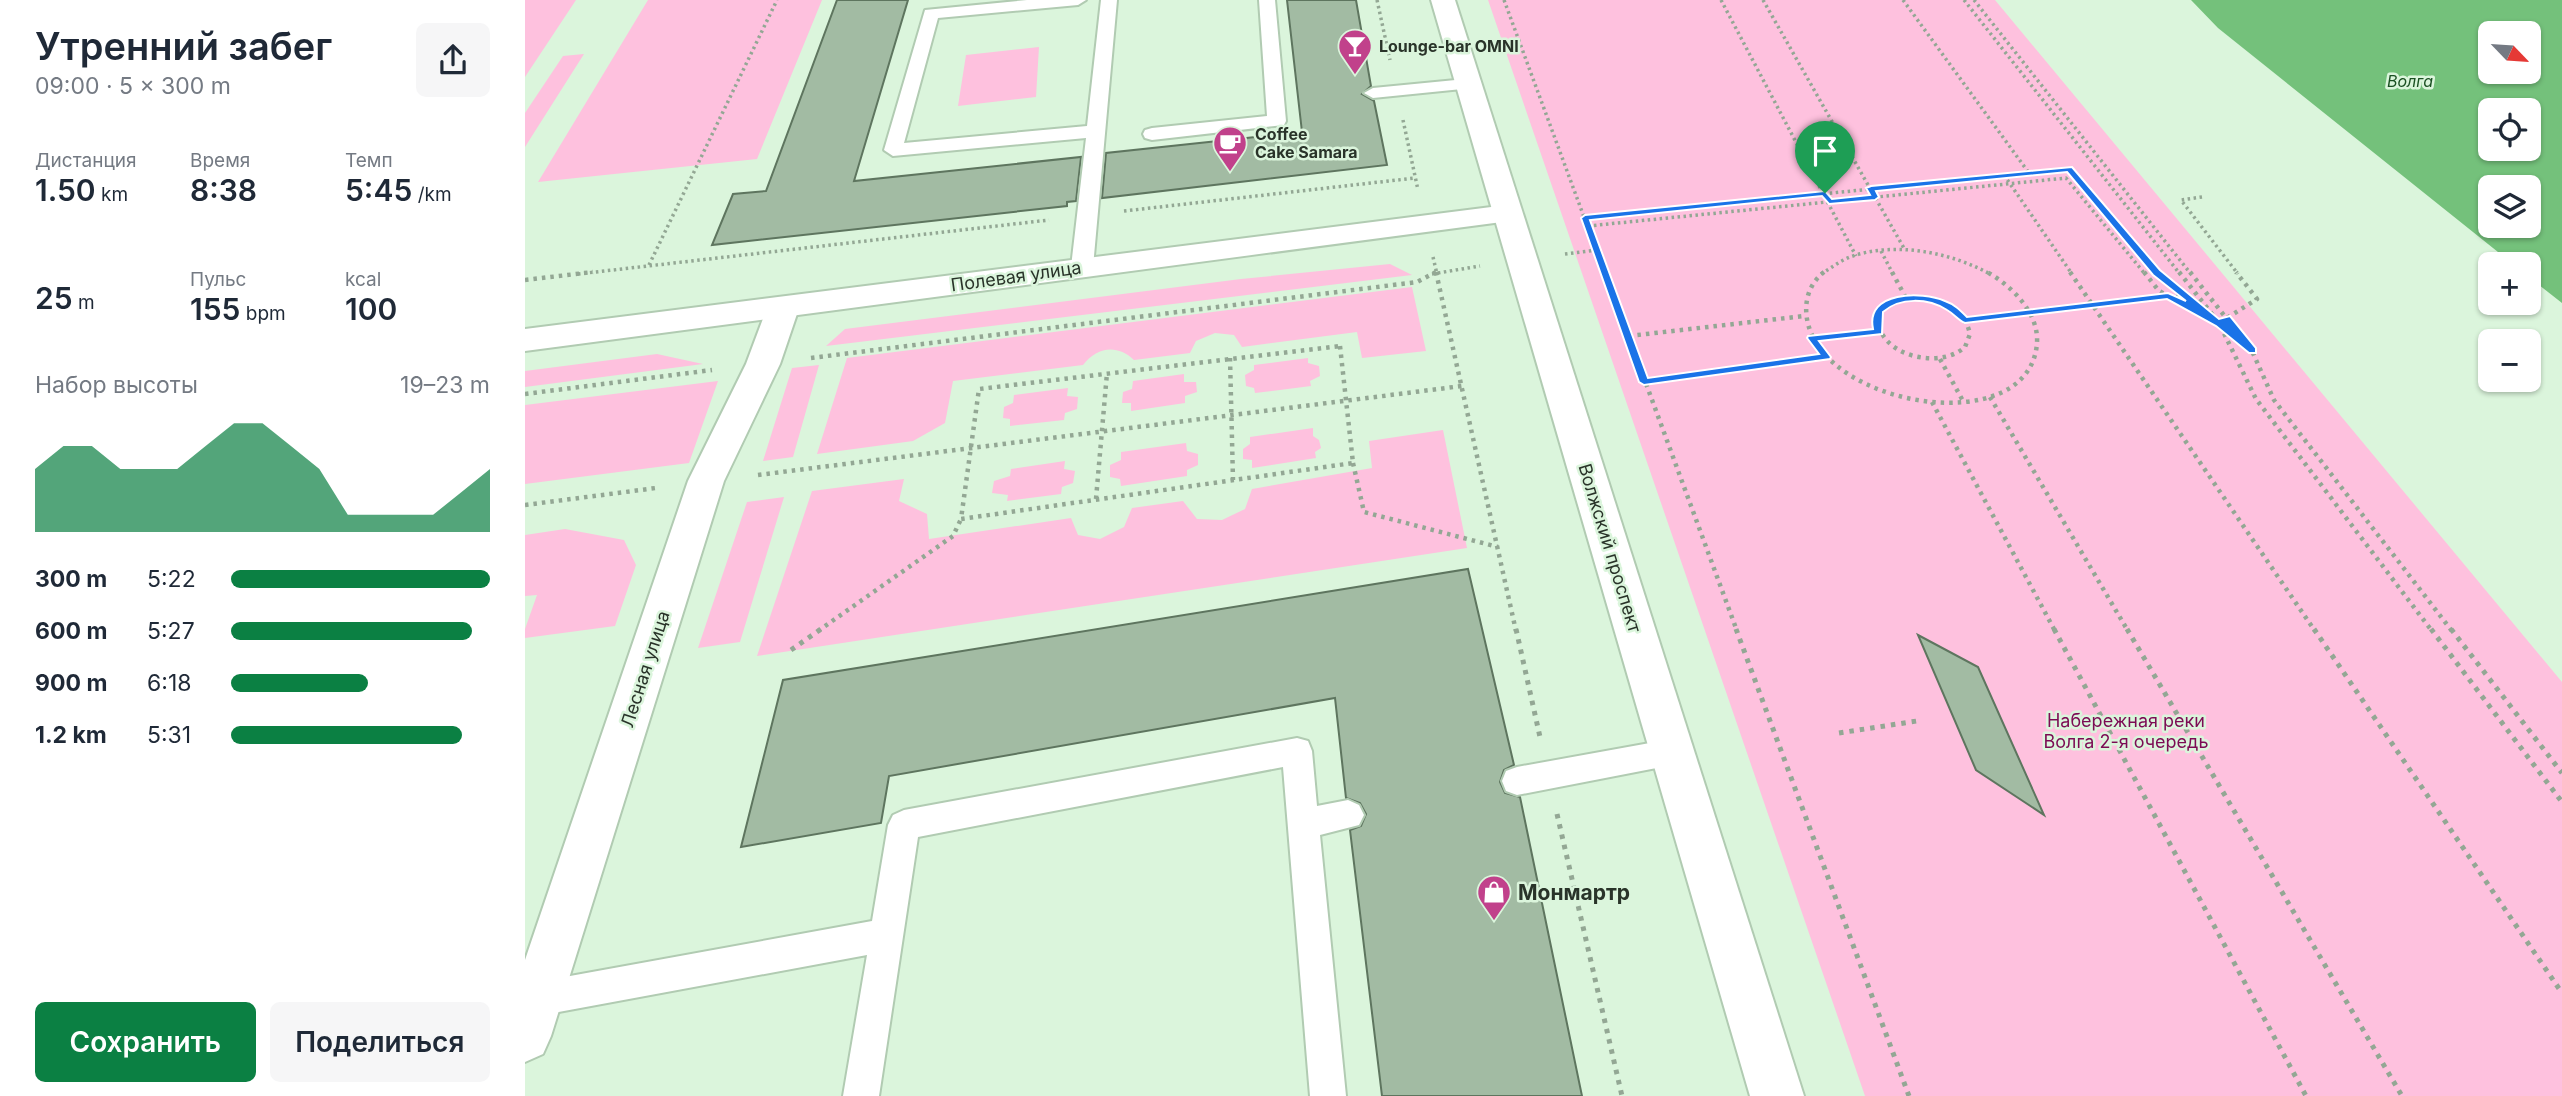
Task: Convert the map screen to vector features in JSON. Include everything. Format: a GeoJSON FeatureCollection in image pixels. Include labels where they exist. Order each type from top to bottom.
{"type":"FeatureCollection","features":[{"type":"Feature","properties":{"kind":"street","name":"Волжский проспект"},"geometry":{"type":"LineString","coordinates":[[1443,0],[1466,84],[1777,1096]]}},
{"type":"Feature","properties":{"kind":"street","name":"Полевая улица"},"geometry":{"type":"LineString","coordinates":[[525,340],[1507,214]]}},
{"type":"Feature","properties":{"kind":"street","name":"Лесная улица"},"geometry":{"type":"LineString","coordinates":[[531,1018],[706,481],[763,364],[783,308]]}},
{"type":"Feature","properties":{"kind":"lane"},"geometry":{"type":"LineString","coordinates":[[1078,0],[931,14],[893,150],[1096,131]]}},
{"type":"Feature","properties":{"kind":"lane"},"geometry":{"type":"LineString","coordinates":[[1082,267],[1109,0]]}},
{"type":"Feature","properties":{"kind":"lane"},"geometry":{"type":"LineString","coordinates":[[1153,134],[1276,121],[1267,0]]}},
{"type":"Feature","properties":{"kind":"lane"},"geometry":{"type":"LineString","coordinates":[[1373,93],[1466,84]]}},
{"type":"Feature","properties":{"kind":"lane"},"geometry":{"type":"LineString","coordinates":[[1275,102],[1298,100]]}},
{"type":"Feature","properties":{"kind":"lane"},"geometry":{"type":"LineString","coordinates":[[861,1096],[904,825],[1297,751],[1328,1096]]}},
{"type":"Feature","properties":{"kind":"lane"},"geometry":{"type":"LineString","coordinates":[[1517,781],[1672,752]]}},
{"type":"Feature","properties":{"kind":"lane"},"geometry":{"type":"LineString","coordinates":[[1303,823],[1348,815]]}},
{"type":"Feature","properties":{"kind":"lane"},"geometry":{"type":"LineString","coordinates":[[531,1018],[885,935]]}},
{"type":"Feature","properties":{"kind":"path"},"geometry":{"type":"LineString","coordinates":[[648,266],[777,0]]}},
{"type":"Feature","properties":{"kind":"path"},"geometry":{"type":"LineString","coordinates":[[1377,0],[1622,1096]]}},
{"type":"Feature","properties":{"kind":"path"},"geometry":{"type":"LineString","coordinates":[[1504,0],[1909,1096]]}},
{"type":"Feature","properties":{"kind":"path"},"geometry":{"type":"LineString","coordinates":[[1721,0],[1856,256]]}},
{"type":"Feature","properties":{"kind":"path"},"geometry":{"type":"LineString","coordinates":[[1763,0],[1905,250]]}},
{"type":"Feature","properties":{"kind":"path"},"geometry":{"type":"LineString","coordinates":[[1903,0],[2029,173]]}},
{"type":"Feature","properties":{"kind":"path"},"geometry":{"type":"LineString","coordinates":[[1964,0],[2219,323],[2256,399],[2562,802]]}},
{"type":"Feature","properties":{"kind":"path"},"geometry":{"type":"LineString","coordinates":[[1974,0],[2227,318],[2252,351],[2274,400],[2562,773]]}},
{"type":"Feature","properties":{"kind":"path"},"geometry":{"type":"LineString","coordinates":[[1585,218],[2069,169],[2156,272],[2252,351]]}},
{"type":"Feature","properties":{"kind":"path"},"geometry":{"type":"LineString","coordinates":[[2004,175],[2562,993]]}},
{"type":"Feature","properties":{"kind":"path"},"geometry":{"type":"LineString","coordinates":[[525,280],[1415,177]]}},
{"type":"Feature","properties":{"kind":"path"},"geometry":{"type":"LineString","coordinates":[[1588,226],[2066,178],[2159,291],[2219,323]]}},
{"type":"Feature","properties":{"kind":"path"},"geometry":{"type":"LineString","coordinates":[[2202,197],[2181,200],[2257,299],[2219,323]]}},
{"type":"Feature","properties":{"kind":"path"},"geometry":{"type":"LineString","coordinates":[[1905,250],[1940,254],[1973,265],[2004,283],[2030,312],[2039,333],[2037,359],[2020,382],[1990,397],[1951,404],[1908,400],[1867,387],[1826,357],[1812,338],[1804,316],[1807,294],[1821,274],[1843,260],[1856,256],[1905,250]]}},
{"type":"Feature","properties":{"kind":"path"},"geometry":{"type":"LineString","coordinates":[[1881,251],[1906,298]]}},
{"type":"Feature","properties":{"kind":"path"},"geometry":{"type":"LineString","coordinates":[[525,394],[1417,282]]}},
{"type":"Feature","properties":{"kind":"path"},"geometry":{"type":"LineString","coordinates":[[1965,320],[2182,294]]}},
{"type":"Feature","properties":{"kind":"path"},"geometry":{"type":"LineString","coordinates":[[1906,298],[1940,302],[1954,309],[1970,329],[1970,340],[1965,349],[1954,356],[1940,359],[1907,355],[1893,348],[1878,331],[1876,320],[1879,311],[1887,304],[1906,298]]}},
{"type":"Feature","properties":{"kind":"path"},"geometry":{"type":"LineString","coordinates":[[1629,337],[1804,316]]}},
{"type":"Feature","properties":{"kind":"path"},"geometry":{"type":"LineString","coordinates":[[1812,338],[1878,331]]}},
{"type":"Feature","properties":{"kind":"path"},"geometry":{"type":"LineString","coordinates":[[791,650],[953,536],[961,519],[979,389],[1340,346],[1353,463],[1364,512],[1498,547]]}},
{"type":"Feature","properties":{"kind":"path"},"geometry":{"type":"LineString","coordinates":[[1644,382],[1826,357]]}},
{"type":"Feature","properties":{"kind":"path"},"geometry":{"type":"LineString","coordinates":[[1230,358],[1233,480]]}},
{"type":"Feature","properties":{"kind":"path"},"geometry":{"type":"LineString","coordinates":[[1940,359],[1963,401]]}},
{"type":"Feature","properties":{"kind":"path"},"geometry":{"type":"LineString","coordinates":[[1096,499],[1107,373]]}},
{"type":"Feature","properties":{"kind":"path"},"geometry":{"type":"LineString","coordinates":[[706,481],[1462,386]]}},
{"type":"Feature","properties":{"kind":"path"},"geometry":{"type":"LineString","coordinates":[[1990,397],[2402,1096]]}},
{"type":"Feature","properties":{"kind":"path"},"geometry":{"type":"LineString","coordinates":[[1932,402],[2306,1096]]}},
{"type":"Feature","properties":{"kind":"path"},"geometry":{"type":"LineString","coordinates":[[961,519],[1353,463]]}},
{"type":"Feature","properties":{"kind":"path"},"geometry":{"type":"LineString","coordinates":[[525,505],[645,490]]}},
{"type":"Feature","properties":{"kind":"path"},"geometry":{"type":"LineString","coordinates":[[1839,733],[1917,722]]}},
{"type":"Feature","properties":{"kind":"green space"},"geometry":{"type":"Polygon","coordinates":[[[525,0],[576,0],[525,77],[525,0]]]}},
{"type":"Feature","properties":{"kind":"green space"},"geometry":{"type":"Polygon","coordinates":[[[648,0],[822,0],[757,159],[538,182],[648,0]]]}},
{"type":"Feature","properties":{"kind":"green space","name":"Набережная реки Волга 2-я очередь"},"geometry":{"type":"Polygon","coordinates":[[[1488,0],[1995,0],[2562,682],[2562,1096],[1865,1096],[1488,0]]]}},
{"type":"Feature","properties":{"kind":"green space"},"geometry":{"type":"Polygon","coordinates":[[[1039,47],[1036,97],[958,106],[966,55],[1039,47]]]}},
{"type":"Feature","properties":{"kind":"green space"},"geometry":{"type":"Polygon","coordinates":[[[584,54],[525,147],[525,113],[563,56],[584,54]]]}},
{"type":"Feature","properties":{"kind":"green space"},"geometry":{"type":"Polygon","coordinates":[[[1390,264],[1412,275],[826,346],[845,329],[1241,279],[1390,264]]]}},
{"type":"Feature","properties":{"kind":"green space"},"geometry":{"type":"Polygon","coordinates":[[[1412,287],[1426,351],[1362,358],[1357,332],[1242,347],[1234,335],[1215,333],[1196,341],[1190,353],[1134,360],[1114,350],[1101,351],[1083,365],[953,381],[945,423],[913,441],[817,454],[847,358],[1412,287]]]}},
{"type":"Feature","properties":{"kind":"green space"},"geometry":{"type":"Polygon","coordinates":[[[657,354],[703,364],[525,387],[525,371],[657,354]]]}},
{"type":"Feature","properties":{"kind":"green space"},"geometry":{"type":"Polygon","coordinates":[[[1308,358],[1308,363],[1319,366],[1320,376],[1310,381],[1311,386],[1255,393],[1254,388],[1246,386],[1245,375],[1254,370],[1254,365],[1308,358]]]}},
{"type":"Feature","properties":{"kind":"green space"},"geometry":{"type":"Polygon","coordinates":[[[819,365],[793,457],[763,461],[792,368],[819,365]]]}},
{"type":"Feature","properties":{"kind":"green space"},"geometry":{"type":"Polygon","coordinates":[[[1184,374],[1184,382],[1196,382],[1197,392],[1185,396],[1185,403],[1131,411],[1131,403],[1122,403],[1123,392],[1132,389],[1133,381],[1184,374]]]}},
{"type":"Feature","properties":{"kind":"green space"},"geometry":{"type":"Polygon","coordinates":[[[718,381],[689,463],[525,484],[525,405],[718,381]]]}},
{"type":"Feature","properties":{"kind":"green space"},"geometry":{"type":"Polygon","coordinates":[[[1068,388],[1067,396],[1078,397],[1077,409],[1065,413],[1064,420],[1010,426],[1010,419],[1003,418],[1004,407],[1013,403],[1014,395],[1068,388]]]}},
{"type":"Feature","properties":{"kind":"green space"},"geometry":{"type":"Polygon","coordinates":[[[1313,428],[1313,436],[1319,440],[1321,448],[1315,452],[1316,458],[1252,468],[1252,460],[1243,459],[1243,449],[1250,444],[1250,437],[1313,428]]]}},
{"type":"Feature","properties":{"kind":"green space"},"geometry":{"type":"Polygon","coordinates":[[[1443,430],[1467,548],[757,656],[812,491],[904,479],[899,501],[927,514],[929,539],[1071,518],[1078,535],[1100,539],[1124,527],[1132,508],[1183,501],[1197,519],[1222,520],[1245,509],[1252,489],[1372,468],[1369,441],[1443,430]]]}},
{"type":"Feature","properties":{"kind":"green space"},"geometry":{"type":"Polygon","coordinates":[[[1186,443],[1187,451],[1198,454],[1198,465],[1187,470],[1187,476],[1121,486],[1120,479],[1110,477],[1110,465],[1121,460],[1121,452],[1186,443]]]}},
{"type":"Feature","properties":{"kind":"green space"},"geometry":{"type":"Polygon","coordinates":[[[1065,461],[1064,469],[1075,471],[1073,483],[1062,487],[1061,494],[1007,501],[1008,495],[992,493],[994,481],[1010,476],[1011,469],[1065,461]]]}},
{"type":"Feature","properties":{"kind":"green space"},"geometry":{"type":"Polygon","coordinates":[[[784,497],[740,642],[698,648],[747,502],[784,497]]]}},
{"type":"Feature","properties":{"kind":"green space"},"geometry":{"type":"Polygon","coordinates":[[[565,529],[624,540],[636,565],[615,626],[525,638],[525,629],[537,595],[525,596],[525,535],[565,529]]]}},
{"type":"Feature","properties":{"kind":"water","name":"Волга"},"geometry":{"type":"Polygon","coordinates":[[[2191,0],[2562,0],[2562,303],[2541,286],[2541,252],[2498,252],[2480,238],[2541,238],[2541,175],[2478,175],[2478,236],[2218,28],[2191,0]]]}},
{"type":"Feature","properties":{"kind":"building"},"geometry":{"type":"Polygon","coordinates":[[[837,0],[908,0],[854,181],[1081,157],[1076,201],[1067,202],[1067,206],[712,245],[733,194],[766,191],[837,0]]]}},
{"type":"Feature","properties":{"kind":"building"},"geometry":{"type":"Polygon","coordinates":[[[1287,0],[1356,0],[1371,86],[1362,94],[1374,101],[1387,165],[1102,198],[1106,153],[1302,132],[1287,0]]]}},
{"type":"Feature","properties":{"kind":"building"},"geometry":{"type":"Polygon","coordinates":[[[1468,569],[1514,765],[1504,770],[1500,782],[1505,793],[1520,797],[1582,1096],[1382,1096],[1350,830],[1361,826],[1366,814],[1360,803],[1346,798],[1335,698],[889,776],[881,823],[741,847],[783,680],[1468,569]]]}},
{"type":"Feature","properties":{"kind":"building"},"geometry":{"type":"Polygon","coordinates":[[[1918,635],[1978,667],[2044,815],[1976,770],[1918,635]]]}},
{"type":"Feature","properties":{"kind":"place","name":"Lounge-bar OMNI"},"geometry":{"type":"Point","coordinates":[1355,76]}},
{"type":"Feature","properties":{"kind":"place","name":"Coffee Cake Samara"},"geometry":{"type":"Point","coordinates":[1230,173]}},
{"type":"Feature","properties":{"kind":"place","name":"Монмартр"},"geometry":{"type":"Point","coordinates":[1494,922]}},
{"type":"Feature","properties":{"kind":"route"},"geometry":{"type":"LineString","coordinates":[[1825,193],[1585,218],[1644,382],[1826,357],[1812,338],[1878,331],[1876,320],[1879,311],[1898,299],[1911,297],[1940,302],[1954,309],[1965,320],[2168,296],[2219,323],[2252,351],[2227,318],[2219,323],[2156,272],[2069,169],[1871,188],[1875,197],[1829,202],[1825,193]]}}]}
